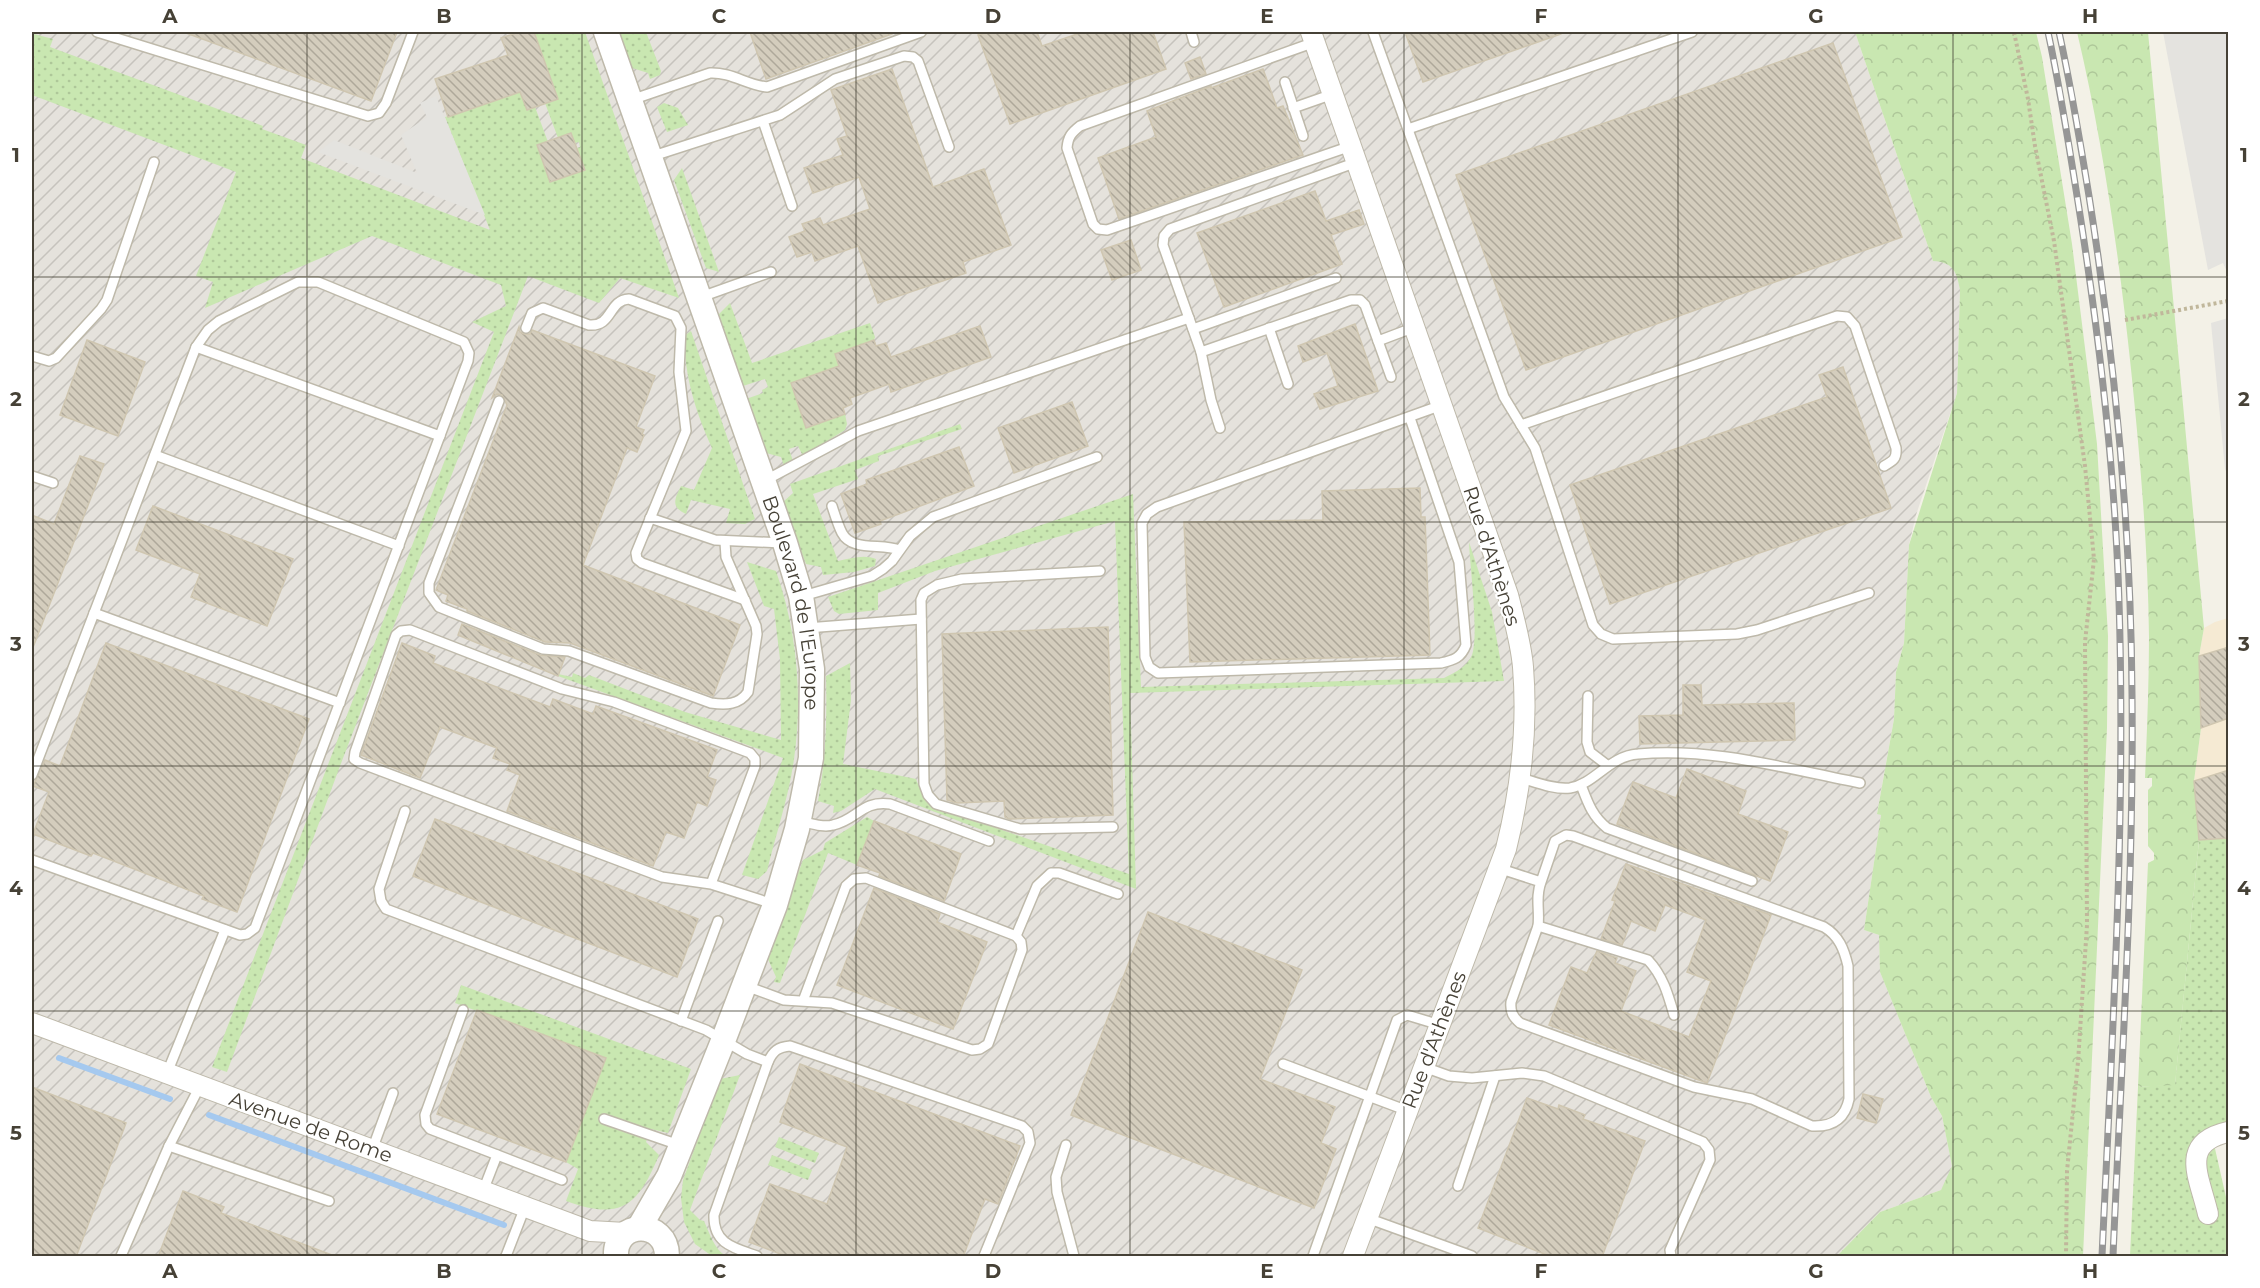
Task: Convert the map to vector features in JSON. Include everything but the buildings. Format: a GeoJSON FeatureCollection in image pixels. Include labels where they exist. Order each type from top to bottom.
{"type":"FeatureCollection","features":[{"type":"Feature","properties":{"kind":"street","name":"Boulevard de l'Europe"},"geometry":{"type":"LineString","coordinates":[[606,32],[628,101],[785,543],[801,596],[812,669],[811,759],[799,821],[775,905],[669,1176],[656,1244],[618,1244],[616,1257]]}},
{"type":"Feature","properties":{"kind":"street","name":"Rue d'Athènes"},"geometry":{"type":"LineString","coordinates":[[1313,37],[1508,595],[1523,666],[1525,721],[1517,805],[1506,849],[1353,1257]]}},
{"type":"Feature","properties":{"kind":"street","name":"Avenue de Rome"},"geometry":{"type":"LineString","coordinates":[[32,1023],[590,1231],[656,1244]]}},
{"type":"Feature","properties":{"kind":"street"},"geometry":{"type":"LineString","coordinates":[[2208,1214],[2196,1162],[2197,1150],[2204,1140],[2229,1132]]}},
{"type":"Feature","properties":{"kind":"street","name":"Avenue de Rome"},"geometry":{"type":"LineString","coordinates":[[590,1231],[616,1257]]}},
{"type":"Feature","properties":{"kind":"lane"},"geometry":{"type":"LineString","coordinates":[[97,32],[368,117],[379,113],[386,103],[413,32]]}},
{"type":"Feature","properties":{"kind":"lane"},"geometry":{"type":"LineString","coordinates":[[628,101],[710,73],[722,72],[755,86],[767,87],[921,32]]}},
{"type":"Feature","properties":{"kind":"lane"},"geometry":{"type":"LineString","coordinates":[[1191,32],[1194,42]]}},
{"type":"Feature","properties":{"kind":"lane"},"geometry":{"type":"LineString","coordinates":[[1373,32],[1504,398],[1534,448],[1593,624],[1601,634],[1612,639],[1737,634],[1757,630],[1869,593]]}},
{"type":"Feature","properties":{"kind":"lane"},"geometry":{"type":"LineString","coordinates":[[1408,129],[1692,32]]}},
{"type":"Feature","properties":{"kind":"lane"},"geometry":{"type":"LineString","coordinates":[[1313,37],[1080,126],[1072,132],[1067,148],[1093,224],[1098,229],[1107,230],[1354,154]]}},
{"type":"Feature","properties":{"kind":"lane"},"geometry":{"type":"LineString","coordinates":[[648,157],[780,115],[835,79],[904,56],[913,57],[918,61],[949,147]]}},
{"type":"Feature","properties":{"kind":"lane"},"geometry":{"type":"LineString","coordinates":[[1285,82],[1304,136]]}},
{"type":"Feature","properties":{"kind":"lane"},"geometry":{"type":"LineString","coordinates":[[1293,108],[1333,94]]}},
{"type":"Feature","properties":{"kind":"lane"},"geometry":{"type":"LineString","coordinates":[[763,121],[792,206]]}},
{"type":"Feature","properties":{"kind":"lane"},"geometry":{"type":"LineString","coordinates":[[1220,428],[1211,400],[1201,352],[1163,245],[1164,237],[1170,229],[1354,154]]}},
{"type":"Feature","properties":{"kind":"lane"},"geometry":{"type":"LineString","coordinates":[[32,356],[49,361],[56,358],[107,300],[154,162]]}},
{"type":"Feature","properties":{"kind":"lane"},"geometry":{"type":"LineString","coordinates":[[698,298],[771,272]]}},
{"type":"Feature","properties":{"kind":"lane"},"geometry":{"type":"LineString","coordinates":[[1193,330],[1336,278]]}},
{"type":"Feature","properties":{"kind":"lane"},"geometry":{"type":"LineString","coordinates":[[32,775],[196,347],[208,330],[219,321],[298,282],[318,282],[464,342],[469,352],[468,361],[255,928],[247,934],[240,935],[32,860]]}},
{"type":"Feature","properties":{"kind":"lane"},"geometry":{"type":"LineString","coordinates":[[526,328],[532,313],[543,308],[589,326],[597,326],[603,323],[618,302],[629,299],[675,316],[681,328],[679,372],[686,431],[636,553],[637,559],[642,563],[745,600]]}},
{"type":"Feature","properties":{"kind":"lane"},"geometry":{"type":"LineString","coordinates":[[1201,352],[1351,300],[1360,300],[1365,305],[1391,377]]}},
{"type":"Feature","properties":{"kind":"lane"},"geometry":{"type":"LineString","coordinates":[[1521,425],[1838,316],[1847,316],[1855,326],[1896,448],[1896,456],[1892,462],[1884,466]]}},
{"type":"Feature","properties":{"kind":"lane"},"geometry":{"type":"LineString","coordinates":[[764,481],[858,431],[1189,318]]}},
{"type":"Feature","properties":{"kind":"lane"},"geometry":{"type":"LineString","coordinates":[[1378,341],[1415,327]]}},
{"type":"Feature","properties":{"kind":"lane"},"geometry":{"type":"LineString","coordinates":[[1269,328],[1288,384]]}},
{"type":"Feature","properties":{"kind":"lane"},"geometry":{"type":"LineString","coordinates":[[196,347],[440,436]]}},
{"type":"Feature","properties":{"kind":"lane"},"geometry":{"type":"LineString","coordinates":[[499,401],[429,583],[429,593],[439,607],[543,649],[569,651],[711,703],[725,705],[735,703],[744,698],[751,684],[757,634],[726,557],[725,542]]}},
{"type":"Feature","properties":{"kind":"lane"},"geometry":{"type":"LineString","coordinates":[[1410,418],[1459,562],[1466,645],[1462,654],[1454,661],[1441,663],[1158,673],[1149,667],[1145,657],[1142,524],[1147,513],[1157,507],[1442,405]]}},
{"type":"Feature","properties":{"kind":"lane"},"geometry":{"type":"LineString","coordinates":[[155,455],[399,546]]}},
{"type":"Feature","properties":{"kind":"lane"},"geometry":{"type":"LineString","coordinates":[[801,596],[872,576],[892,561],[910,536],[933,517],[1097,457]]}},
{"type":"Feature","properties":{"kind":"lane"},"geometry":{"type":"LineString","coordinates":[[32,476],[53,483]]}},
{"type":"Feature","properties":{"kind":"lane"},"geometry":{"type":"LineString","coordinates":[[832,506],[843,534],[849,541],[855,544],[884,546],[899,550]]}},
{"type":"Feature","properties":{"kind":"lane"},"geometry":{"type":"LineString","coordinates":[[650,518],[725,542],[785,543]]}},
{"type":"Feature","properties":{"kind":"lane"},"geometry":{"type":"LineString","coordinates":[[1100,571],[980,577],[937,585],[924,592],[921,600],[924,784],[928,795],[936,804],[1020,829],[1113,827]]}},
{"type":"Feature","properties":{"kind":"lane"},"geometry":{"type":"LineString","coordinates":[[94,613],[340,703]]}},
{"type":"Feature","properties":{"kind":"lane"},"geometry":{"type":"LineString","coordinates":[[807,628],[921,619]]}},
{"type":"Feature","properties":{"kind":"lane"},"geometry":{"type":"LineString","coordinates":[[711,884],[755,766],[750,753],[614,702],[562,689],[410,630],[401,631],[396,635],[354,759],[662,877],[711,884],[775,905]]}},
{"type":"Feature","properties":{"kind":"lane"},"geometry":{"type":"LineString","coordinates":[[1588,696],[1587,742],[1590,752],[1607,765]]}},
{"type":"Feature","properties":{"kind":"lane"},"geometry":{"type":"LineString","coordinates":[[1521,778],[1567,788],[1581,785],[1618,759],[1636,754],[1687,753],[1714,755],[1860,783]]}},
{"type":"Feature","properties":{"kind":"lane"},"geometry":{"type":"LineString","coordinates":[[1581,785],[1590,809],[1597,820],[1607,828],[1752,881]]}},
{"type":"Feature","properties":{"kind":"lane"},"geometry":{"type":"LineString","coordinates":[[799,821],[834,825],[872,804],[881,803],[890,804],[988,841]]}},
{"type":"Feature","properties":{"kind":"lane"},"geometry":{"type":"LineString","coordinates":[[405,811],[379,889],[381,901],[386,909],[706,1030],[723,1041],[768,1062]]}},
{"type":"Feature","properties":{"kind":"lane"},"geometry":{"type":"LineString","coordinates":[[1566,835],[1573,836],[1833,932],[1845,952],[1848,966],[1849,1099],[1846,1110],[1840,1118],[1833,1123],[1812,1126],[1752,1099],[1694,1087],[1520,1023],[1513,1017],[1510,1002],[1538,926],[1537,900],[1541,882],[1555,842],[1566,835]]}},
{"type":"Feature","properties":{"kind":"lane"},"geometry":{"type":"LineString","coordinates":[[1498,868],[1541,882]]}},
{"type":"Feature","properties":{"kind":"lane"},"geometry":{"type":"LineString","coordinates":[[1016,936],[1036,886],[1051,873],[1059,873],[1118,894]]}},
{"type":"Feature","properties":{"kind":"lane"},"geometry":{"type":"LineString","coordinates":[[744,985],[784,1000],[832,1003],[972,1050],[980,1049],[988,1044],[1022,950],[1021,942],[1016,936],[866,878],[854,879],[846,886],[803,1001]]}},
{"type":"Feature","properties":{"kind":"lane"},"geometry":{"type":"LineString","coordinates":[[681,1021],[718,921]]}},
{"type":"Feature","properties":{"kind":"lane"},"geometry":{"type":"LineString","coordinates":[[1538,926],[1648,960],[1657,970],[1665,985],[1674,1015]]}},
{"type":"Feature","properties":{"kind":"lane"},"geometry":{"type":"LineString","coordinates":[[167,1073],[225,930]]}},
{"type":"Feature","properties":{"kind":"lane"},"geometry":{"type":"LineString","coordinates":[[463,1010],[425,1115],[426,1124],[430,1129],[562,1180]]}},
{"type":"Feature","properties":{"kind":"lane"},"geometry":{"type":"LineString","coordinates":[[1313,1257],[1397,1020],[1407,1015],[1440,1025]]}},
{"type":"Feature","properties":{"kind":"lane"},"geometry":{"type":"LineString","coordinates":[[757,1257],[728,1245],[720,1238],[713,1226],[714,1215],[768,1062],[780,1047],[790,1046],[1022,1126],[1028,1132],[1030,1143],[984,1257]]}},
{"type":"Feature","properties":{"kind":"lane"},"geometry":{"type":"LineString","coordinates":[[1283,1065],[1408,1111]]}},
{"type":"Feature","properties":{"kind":"lane"},"geometry":{"type":"LineString","coordinates":[[1424,1067],[1449,1076],[1473,1078],[1522,1073],[1544,1076],[1703,1142],[1709,1150],[1710,1160],[1670,1250],[1671,1257]]}},
{"type":"Feature","properties":{"kind":"lane"},"geometry":{"type":"LineString","coordinates":[[1458,1186],[1495,1076]]}},
{"type":"Feature","properties":{"kind":"lane"},"geometry":{"type":"LineString","coordinates":[[121,1257],[169,1146],[200,1086]]}},
{"type":"Feature","properties":{"kind":"lane"},"geometry":{"type":"LineString","coordinates":[[372,1150],[393,1093]]}},
{"type":"Feature","properties":{"kind":"lane"},"geometry":{"type":"LineString","coordinates":[[604,1119],[681,1146]]}},
{"type":"Feature","properties":{"kind":"lane"},"geometry":{"type":"LineString","coordinates":[[1066,1144],[1056,1178],[1057,1192],[1074,1257]]}},
{"type":"Feature","properties":{"kind":"lane"},"geometry":{"type":"LineString","coordinates":[[169,1146],[329,1201]]}},
{"type":"Feature","properties":{"kind":"lane"},"geometry":{"type":"LineString","coordinates":[[483,1191],[497,1155]]}},
{"type":"Feature","properties":{"kind":"lane"},"geometry":{"type":"LineString","coordinates":[[506,1257],[525,1207]]}},
{"type":"Feature","properties":{"kind":"lane"},"geometry":{"type":"LineString","coordinates":[[1367,1218],[1472,1257]]}},
{"type":"Feature","properties":{"kind":"path"},"geometry":{"type":"LineString","coordinates":[[2014,32],[2054,241],[2085,466],[2094,560],[2085,642],[2087,925],[2078,1062],[2067,1171],[2066,1257]]}},
{"type":"Feature","properties":{"kind":"path"},"geometry":{"type":"LineString","coordinates":[[2125,320],[2229,301]]}},
{"type":"Feature","properties":{"kind":"shaded area"},"geometry":{"type":"Polygon","coordinates":[[[32,32],[1855,32],[1933,261],[1945,261],[1952,268],[1958,277],[1960,290],[1957,393],[1916,515],[1909,545],[1904,643],[1896,672],[1894,719],[1877,813],[1881,815],[1864,930],[1879,935],[1880,972],[1931,1097],[1942,1116],[1952,1166],[1946,1182],[1941,1190],[1880,1212],[1837,1256],[32,1256],[32,32]]]}},
{"type":"Feature","properties":{"kind":"shaded area"},"geometry":{"type":"Polygon","coordinates":[[[2163,32],[2228,32],[2228,274],[2223,263],[2208,270],[2163,32]]]}},
{"type":"Feature","properties":{"kind":"shaded area"},"geometry":{"type":"Polygon","coordinates":[[[436,96],[485,215],[318,152],[334,140],[417,173],[401,135],[427,117],[420,103],[436,96]]]}},
{"type":"Feature","properties":{"kind":"shaded area"},"geometry":{"type":"Polygon","coordinates":[[[2228,318],[2228,475],[2225,469],[2211,323],[2228,318]]]}},
{"type":"Feature","properties":{"kind":"shaded area"},"geometry":{"type":"Polygon","coordinates":[[[2228,618],[2228,838],[2199,840],[2194,781],[2201,728],[2199,656],[2204,628],[2228,618]]]}},
{"type":"Feature","properties":{"kind":"green space"},"geometry":{"type":"Polygon","coordinates":[[[32,32],[53,39],[50,47],[253,122],[263,126],[262,129],[306,145],[301,158],[490,230],[445,117],[520,92],[535,107],[548,142],[584,169],[577,148],[580,147],[579,142],[575,143],[571,133],[558,138],[545,103],[558,98],[534,32],[585,32],[679,298],[620,278],[599,303],[528,276],[340,766],[227,1072],[212,1067],[494,332],[472,322],[506,306],[501,285],[372,236],[205,308],[213,282],[196,276],[236,172],[32,95],[32,32]]]}},
{"type":"Feature","properties":{"kind":"green space"},"geometry":{"type":"Polygon","coordinates":[[[617,32],[646,32],[661,71],[660,75],[650,79],[648,73],[629,67],[617,32]]]}},
{"type":"Feature","properties":{"kind":"green space"},"geometry":{"type":"Polygon","coordinates":[[[1855,32],[2036,32],[2042,57],[2072,244],[2097,444],[2108,636],[2107,728],[2083,1256],[1837,1256],[1880,1212],[1941,1190],[1952,1166],[1942,1116],[1931,1097],[1880,972],[1879,935],[1864,930],[1881,815],[1877,814],[1894,719],[1896,672],[1904,643],[1909,545],[1957,393],[1960,290],[1953,269],[1945,263],[1933,261],[1855,32]]]}},
{"type":"Feature","properties":{"kind":"green space"},"geometry":{"type":"Polygon","coordinates":[[[2077,32],[2148,32],[2204,628],[2199,656],[2201,728],[2194,781],[2199,840],[2175,1085],[2138,1087],[2148,863],[2154,860],[2154,853],[2148,846],[2148,790],[2152,786],[2152,778],[2145,778],[2149,637],[2145,536],[2131,369],[2121,284],[2095,115],[2077,32]]]}},
{"type":"Feature","properties":{"kind":"green space"},"geometry":{"type":"Polygon","coordinates":[[[664,103],[678,108],[688,125],[667,132],[657,107],[664,103]]]}},
{"type":"Feature","properties":{"kind":"green space"},"geometry":{"type":"Polygon","coordinates":[[[682,168],[719,272],[706,268],[674,180],[682,168]]]}},
{"type":"Feature","properties":{"kind":"green space"},"geometry":{"type":"Polygon","coordinates":[[[730,303],[752,363],[870,323],[875,337],[874,340],[835,354],[839,366],[791,384],[806,427],[845,414],[847,424],[845,430],[803,456],[798,446],[789,449],[793,461],[784,466],[781,457],[766,453],[746,399],[763,393],[762,390],[768,387],[765,379],[743,386],[717,316],[730,303]]]}},
{"type":"Feature","properties":{"kind":"green space"},"geometry":{"type":"Polygon","coordinates":[[[691,331],[755,519],[745,524],[726,523],[730,509],[691,500],[686,514],[678,509],[675,503],[681,486],[694,490],[712,448],[696,407],[689,380],[684,336],[691,331]]]}},
{"type":"Feature","properties":{"kind":"green space"},"geometry":{"type":"Polygon","coordinates":[[[960,424],[962,429],[878,456],[879,461],[855,470],[858,479],[813,494],[838,561],[867,557],[876,559],[875,566],[854,572],[823,575],[821,567],[806,564],[783,502],[793,493],[790,484],[960,424]]]}},
{"type":"Feature","properties":{"kind":"green space"},"geometry":{"type":"Polygon","coordinates":[[[1133,494],[1141,687],[1444,678],[1467,663],[1474,645],[1469,542],[1492,612],[1504,681],[1130,693],[1136,889],[875,789],[841,811],[833,813],[834,806],[818,801],[825,739],[826,676],[850,663],[851,700],[843,764],[916,779],[928,802],[943,811],[1129,874],[1115,521],[935,571],[878,593],[878,610],[839,614],[834,611],[828,597],[1133,494]]]}},
{"type":"Feature","properties":{"kind":"green space"},"geometry":{"type":"Polygon","coordinates":[[[747,562],[776,571],[789,617],[798,688],[797,736],[789,787],[767,871],[758,879],[742,875],[783,758],[558,676],[558,674],[572,677],[573,673],[585,678],[589,675],[685,712],[781,740],[780,659],[774,609],[764,606],[747,562]]]}},
{"type":"Feature","properties":{"kind":"green space"},"geometry":{"type":"Polygon","coordinates":[[[867,817],[874,821],[857,865],[828,853],[780,983],[774,982],[776,977],[767,957],[803,860],[823,850],[825,843],[867,817]]]}},
{"type":"Feature","properties":{"kind":"green space"},"geometry":{"type":"Polygon","coordinates":[[[2228,838],[2228,1125],[2211,1131],[2228,1206],[2228,1256],[2130,1256],[2138,1087],[2175,1084],[2199,840],[2228,838]]]}},
{"type":"Feature","properties":{"kind":"green space"},"geometry":{"type":"Polygon","coordinates":[[[461,985],[691,1069],[668,1133],[651,1129],[646,1142],[659,1155],[643,1187],[625,1205],[614,1209],[601,1209],[566,1201],[578,1169],[566,1162],[606,1058],[455,1003],[461,985]]]}},
{"type":"Feature","properties":{"kind":"green space"},"geometry":{"type":"Polygon","coordinates":[[[740,1075],[690,1210],[704,1221],[715,1245],[726,1256],[712,1256],[695,1244],[684,1222],[681,1198],[683,1180],[720,1079],[740,1075]]]}},
{"type":"Feature","properties":{"kind":"green space"},"geometry":{"type":"Polygon","coordinates":[[[779,1137],[819,1153],[815,1163],[775,1147],[779,1137]]]}},
{"type":"Feature","properties":{"kind":"green space"},"geometry":{"type":"Polygon","coordinates":[[[772,1155],[812,1170],[808,1180],[768,1165],[772,1155]]]}},
{"type":"Feature","properties":{"kind":"waterway"},"geometry":{"type":"LineString","coordinates":[[59,1058],[170,1099]]}},
{"type":"Feature","properties":{"kind":"waterway"},"geometry":{"type":"LineString","coordinates":[[209,1115],[504,1225]]}},
{"type":"Feature","properties":{"kind":"railway"},"geometry":{"type":"LineString","coordinates":[[2048,32],[2068,138],[2093,301],[2110,451],[2117,551],[2121,765],[2114,1011],[2102,1256]]}},
{"type":"Feature","properties":{"kind":"railway"},"geometry":{"type":"LineString","coordinates":[[2059,32],[2086,175],[2107,320],[2120,444],[2129,569],[2132,694],[2131,835],[2113,1256]]}}]}
